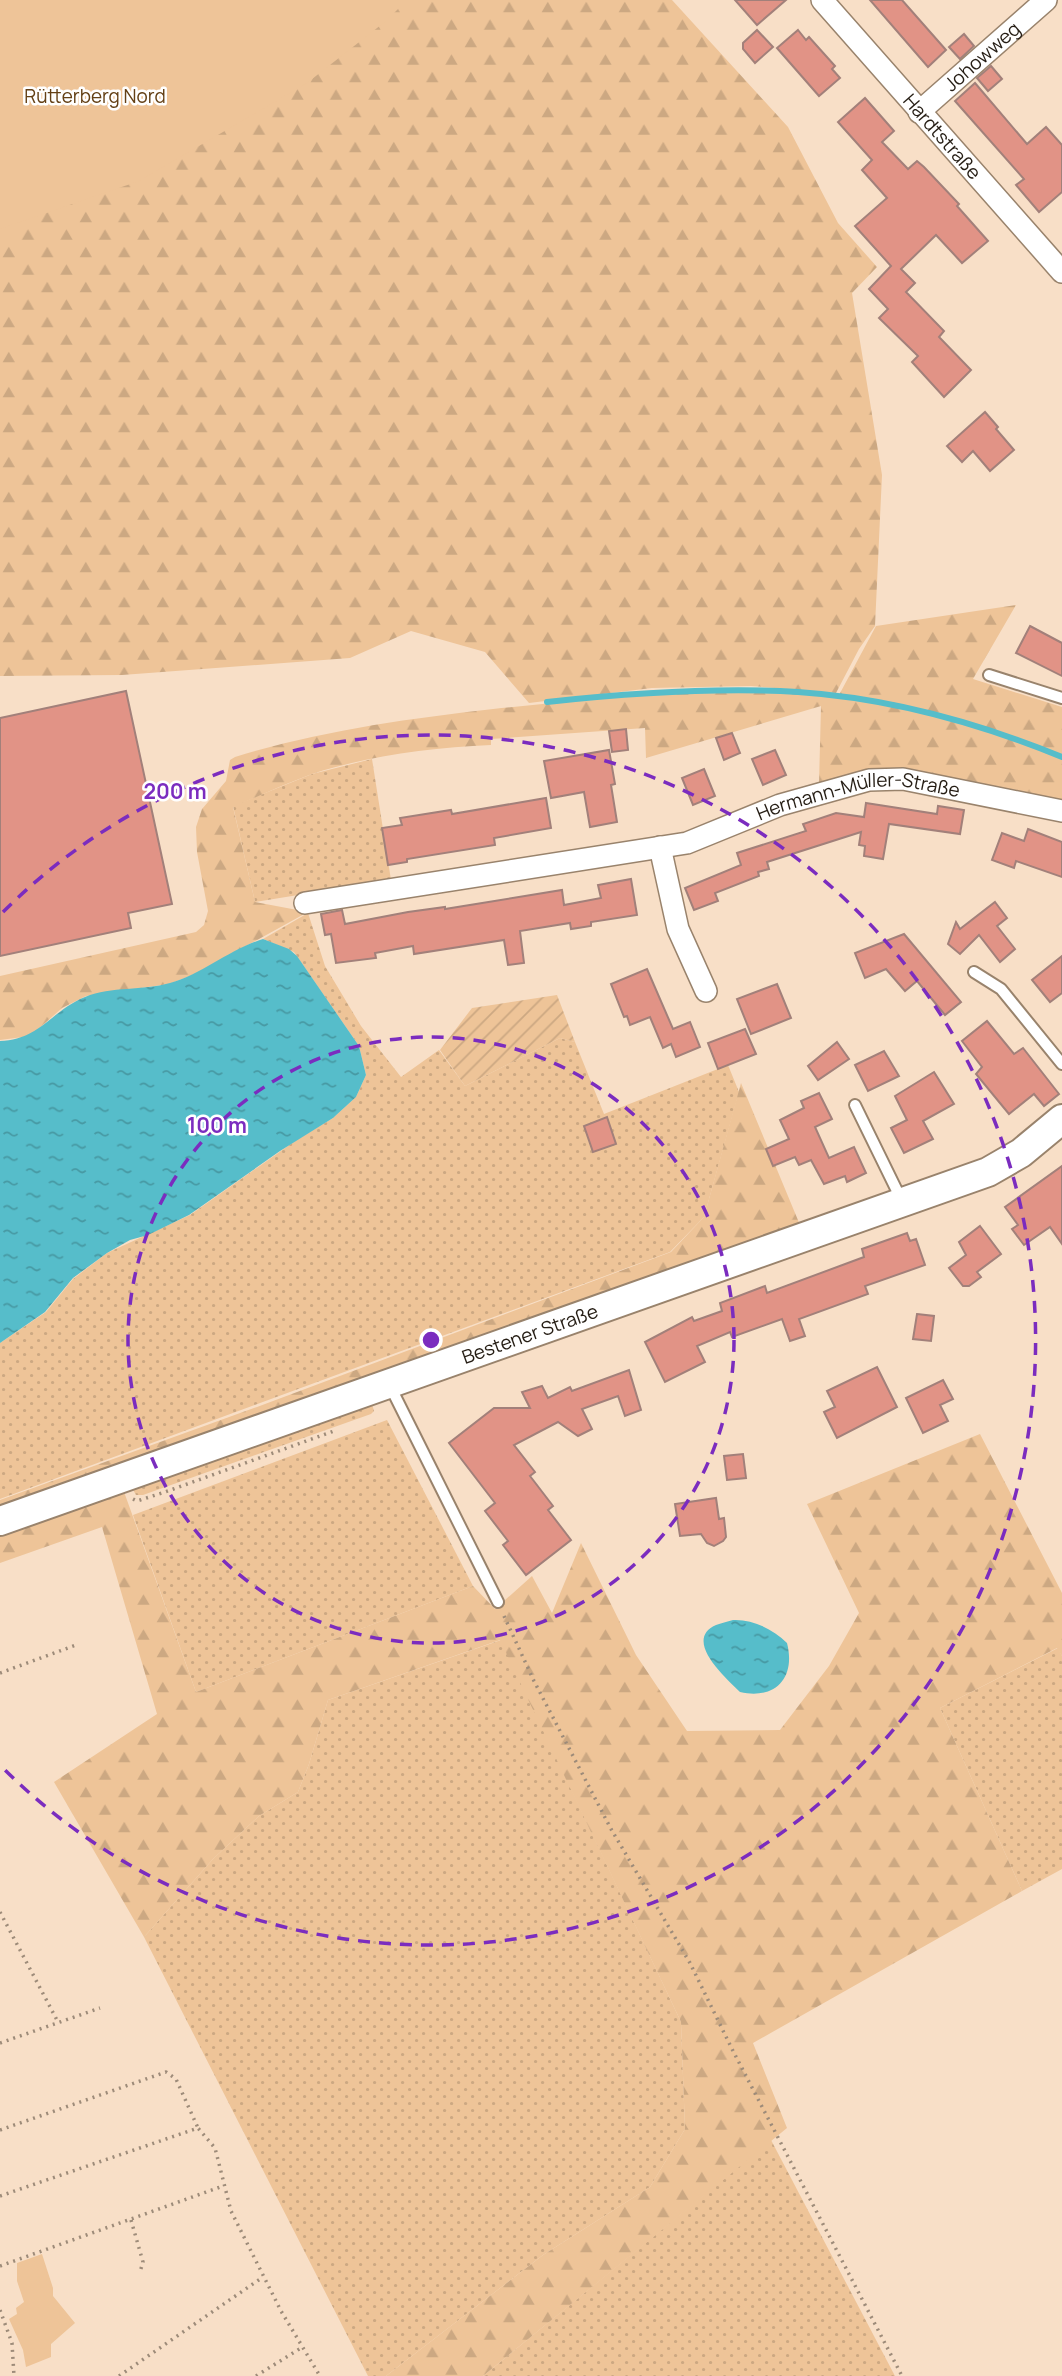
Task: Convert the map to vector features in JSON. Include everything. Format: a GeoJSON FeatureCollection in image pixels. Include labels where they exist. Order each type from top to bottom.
{"type":"FeatureCollection","features":[{"type":"Feature","properties":{"kind":"street","name":"Hardtstraße"},"geometry":{"type":"LineString","coordinates":[[822,0],[1062,272]]}},
{"type":"Feature","properties":{"kind":"street","name":"Johowweg"},"geometry":{"type":"LineString","coordinates":[[919,112],[1046,0]]}},
{"type":"Feature","properties":{"kind":"street","name":"Hermann-Müller-Straße"},"geometry":{"type":"LineString","coordinates":[[305,903],[687,844],[780,805],[869,780],[903,779],[1062,811]]}},
{"type":"Feature","properties":{"kind":"street"},"geometry":{"type":"LineString","coordinates":[[660,847],[678,929],[706,991]]}},
{"type":"Feature","properties":{"kind":"street","name":"Bestener Straße"},"geometry":{"type":"LineString","coordinates":[[0,1521],[903,1204],[1004,1165],[1062,1119]]}},
{"type":"Feature","properties":{"kind":"lane"},"geometry":{"type":"LineString","coordinates":[[989,675],[1062,698]]}},
{"type":"Feature","properties":{"kind":"lane"},"geometry":{"type":"LineString","coordinates":[[974,972],[1001,989],[1062,1064]]}},
{"type":"Feature","properties":{"kind":"lane"},"geometry":{"type":"LineString","coordinates":[[855,1105],[903,1204]]}},
{"type":"Feature","properties":{"kind":"lane"},"geometry":{"type":"LineString","coordinates":[[389,1383],[498,1602]]}},
{"type":"Feature","properties":{"kind":"path"},"geometry":{"type":"LineString","coordinates":[[498,1602],[534,1681],[611,1829],[690,1963],[902,2376]]}},
{"type":"Feature","properties":{"kind":"path"},"geometry":{"type":"LineString","coordinates":[[0,1673],[76,1645]]}},
{"type":"Feature","properties":{"kind":"path"},"geometry":{"type":"LineString","coordinates":[[0,1912],[58,2022]]}},
{"type":"Feature","properties":{"kind":"path"},"geometry":{"type":"LineString","coordinates":[[0,2043],[100,2008]]}},
{"type":"Feature","properties":{"kind":"path"},"geometry":{"type":"LineString","coordinates":[[0,2130],[166,2073],[176,2078],[198,2128],[215,2148],[230,2211],[301,2348],[320,2376]]}},
{"type":"Feature","properties":{"kind":"path"},"geometry":{"type":"LineString","coordinates":[[0,2196],[198,2128]]}},
{"type":"Feature","properties":{"kind":"path"},"geometry":{"type":"LineString","coordinates":[[0,2266],[223,2186]]}},
{"type":"Feature","properties":{"kind":"path"},"geometry":{"type":"LineString","coordinates":[[131,2220],[143,2262],[141,2272]]}},
{"type":"Feature","properties":{"kind":"path"},"geometry":{"type":"LineString","coordinates":[[119,2376],[263,2277]]}},
{"type":"Feature","properties":{"kind":"path"},"geometry":{"type":"LineString","coordinates":[[0,2310],[12,2343],[14,2376]]}},
{"type":"Feature","properties":{"kind":"path"},"geometry":{"type":"LineString","coordinates":[[256,2376],[301,2348]]}},
{"type":"Feature","properties":{"kind":"green space"},"geometry":{"type":"Polygon","coordinates":[[[0,0],[672,0],[788,127],[838,223],[877,267],[852,293],[882,475],[875,626],[859,649],[836,693],[751,686],[652,688],[529,703],[485,652],[411,631],[350,658],[122,675],[0,676],[0,0]]]}},
{"type":"Feature","properties":{"kind":"green space","name":"Rütterberg Nord"},"geometry":{"type":"Polygon","coordinates":[[[0,0],[407,0],[386,21],[307,83],[139,181],[0,229],[0,0]]]}},
{"type":"Feature","properties":{"kind":"green space"},"geometry":{"type":"Polygon","coordinates":[[[1016,605],[973,679],[1062,707],[1062,756],[952,719],[839,695],[876,626],[1016,605]]]}},
{"type":"Feature","properties":{"kind":"green space"},"geometry":{"type":"Polygon","coordinates":[[[707,692],[791,693],[850,699],[912,711],[1003,737],[1062,759],[1062,802],[1035,795],[819,784],[821,706],[646,758],[645,728],[491,739],[491,745],[423,750],[378,757],[312,774],[233,807],[255,902],[308,912],[195,974],[169,984],[86,996],[62,1008],[35,1032],[23,1037],[0,1040],[0,976],[196,932],[204,925],[208,911],[197,852],[196,827],[202,809],[226,781],[230,760],[235,757],[331,733],[428,717],[600,699],[707,692]]]}},
{"type":"Feature","properties":{"kind":"green space"},"geometry":{"type":"Polygon","coordinates":[[[372,759],[391,880],[255,902],[233,806],[312,774],[372,759]]]}},
{"type":"Feature","properties":{"kind":"green space"},"geometry":{"type":"Polygon","coordinates":[[[308,913],[325,966],[361,1026],[401,1077],[439,1050],[465,1086],[560,1038],[575,1042],[604,1114],[728,1065],[739,1092],[704,1217],[670,1252],[0,1499],[0,1343],[46,1312],[73,1279],[107,1253],[190,1215],[295,1141],[333,1118],[356,1097],[366,1075],[359,1046],[294,952],[263,939],[308,913]]]}},
{"type":"Feature","properties":{"kind":"green space"},"geometry":{"type":"Polygon","coordinates":[[[557,995],[575,1042],[560,1038],[465,1086],[440,1050],[472,1008],[557,995]]]}},
{"type":"Feature","properties":{"kind":"green space"},"geometry":{"type":"Polygon","coordinates":[[[741,1083],[800,1225],[0,1510],[0,1500],[671,1252],[704,1217],[741,1083]]]}},
{"type":"Feature","properties":{"kind":"green space"},"geometry":{"type":"Polygon","coordinates":[[[371,1401],[374,1411],[371,1414],[143,1495],[136,1495],[132,1488],[371,1401]]]}},
{"type":"Feature","properties":{"kind":"green space"},"geometry":{"type":"Polygon","coordinates":[[[387,1420],[473,1586],[196,1692],[133,1515],[387,1420]]]}},
{"type":"Feature","properties":{"kind":"green space"},"geometry":{"type":"Polygon","coordinates":[[[980,1434],[1062,1593],[1062,1656],[1057,1648],[940,1708],[1022,1891],[753,2043],[787,2128],[483,2376],[386,2376],[543,2255],[650,2187],[685,2129],[681,2022],[500,1640],[328,1700],[298,1792],[259,1816],[213,1859],[144,1937],[54,1782],[157,1714],[102,1527],[0,1563],[0,1533],[123,1489],[196,1692],[473,1586],[495,1609],[532,1576],[552,1613],[581,1543],[636,1655],[687,1731],[780,1730],[829,1666],[859,1613],[807,1504],[980,1434]]]}},
{"type":"Feature","properties":{"kind":"green space"},"geometry":{"type":"Polygon","coordinates":[[[501,1640],[681,2022],[685,2129],[650,2187],[543,2255],[386,2376],[368,2376],[144,1937],[213,1859],[259,1816],[298,1792],[328,1700],[501,1640]]]}},
{"type":"Feature","properties":{"kind":"green space"},"geometry":{"type":"Polygon","coordinates":[[[1058,1648],[1062,1656],[1062,1869],[1022,1891],[940,1708],[1058,1648]]]}},
{"type":"Feature","properties":{"kind":"green space"},"geometry":{"type":"Polygon","coordinates":[[[771,2140],[895,2376],[483,2376],[771,2140]]]}},
{"type":"Feature","properties":{"kind":"green space"},"geometry":{"type":"Polygon","coordinates":[[[42,2254],[53,2296],[75,2323],[51,2344],[51,2357],[26,2367],[23,2350],[9,2319],[17,2314],[16,2308],[24,2302],[17,2281],[17,2263],[42,2254]]]}},
{"type":"Feature","properties":{"kind":"water"},"geometry":{"type":"Polygon","coordinates":[[[263,939],[289,949],[297,956],[359,1046],[366,1075],[356,1097],[333,1118],[280,1151],[189,1215],[148,1235],[130,1240],[107,1253],[73,1278],[45,1312],[0,1343],[0,1041],[26,1036],[63,1009],[85,997],[106,991],[170,983],[194,974],[263,939]]]}},
{"type":"Feature","properties":{"kind":"water"},"geometry":{"type":"Polygon","coordinates":[[[733,1620],[762,1626],[787,1643],[788,1667],[780,1684],[773,1689],[752,1694],[740,1692],[710,1659],[704,1640],[707,1632],[716,1625],[733,1620]]]}},
{"type":"Feature","properties":{"kind":"building"},"geometry":{"type":"Polygon","coordinates":[[[735,0],[786,0],[757,25],[735,0]]]}},
{"type":"Feature","properties":{"kind":"building"},"geometry":{"type":"Polygon","coordinates":[[[870,0],[902,0],[946,50],[928,67],[870,0]]]}},
{"type":"Feature","properties":{"kind":"building"},"geometry":{"type":"Polygon","coordinates":[[[757,30],[773,47],[755,63],[743,49],[743,43],[757,30]]]}},
{"type":"Feature","properties":{"kind":"building"},"geometry":{"type":"Polygon","coordinates":[[[798,30],[806,40],[809,37],[835,66],[832,69],[840,78],[819,96],[777,48],[798,30]]]}},
{"type":"Feature","properties":{"kind":"building"},"geometry":{"type":"Polygon","coordinates":[[[964,34],[974,46],[960,59],[949,47],[964,34]]]}},
{"type":"Feature","properties":{"kind":"building"},"geometry":{"type":"Polygon","coordinates":[[[991,66],[1002,79],[988,91],[977,78],[991,66]]]}},
{"type":"Feature","properties":{"kind":"building"},"geometry":{"type":"Polygon","coordinates":[[[975,83],[1027,144],[1046,127],[1062,145],[1062,192],[1039,212],[1016,185],[1024,179],[955,101],[975,83]]]}},
{"type":"Feature","properties":{"kind":"building"},"geometry":{"type":"Polygon","coordinates":[[[865,98],[894,131],[882,142],[908,169],[917,161],[924,167],[959,204],[957,206],[988,241],[962,263],[936,235],[901,269],[915,283],[906,292],[944,331],[939,337],[971,370],[944,397],[912,362],[918,356],[879,318],[888,309],[869,289],[891,266],[855,226],[887,198],[862,170],[872,160],[838,122],[865,98]]]}},
{"type":"Feature","properties":{"kind":"building"},"geometry":{"type":"Polygon","coordinates":[[[985,412],[1014,450],[990,471],[973,451],[962,462],[947,446],[985,412]]]}},
{"type":"Feature","properties":{"kind":"building"},"geometry":{"type":"Polygon","coordinates":[[[1030,626],[1062,643],[1062,676],[1016,653],[1030,626]]]}},
{"type":"Feature","properties":{"kind":"building"},"geometry":{"type":"Polygon","coordinates":[[[126,691],[172,904],[128,913],[131,928],[0,956],[0,718],[126,691]]]}},
{"type":"Feature","properties":{"kind":"building"},"geometry":{"type":"Polygon","coordinates":[[[626,729],[628,750],[612,752],[609,731],[626,729]]]}},
{"type":"Feature","properties":{"kind":"building"},"geometry":{"type":"Polygon","coordinates":[[[732,733],[740,753],[724,760],[716,738],[732,733]]]}},
{"type":"Feature","properties":{"kind":"building"},"geometry":{"type":"Polygon","coordinates":[[[609,750],[615,784],[611,785],[617,822],[590,827],[584,792],[551,798],[544,761],[609,750]]]}},
{"type":"Feature","properties":{"kind":"building"},"geometry":{"type":"Polygon","coordinates":[[[775,750],[786,775],[763,785],[752,759],[775,750]]]}},
{"type":"Feature","properties":{"kind":"building"},"geometry":{"type":"Polygon","coordinates":[[[704,769],[715,796],[693,805],[682,778],[704,769]]]}},
{"type":"Feature","properties":{"kind":"building"},"geometry":{"type":"Polygon","coordinates":[[[546,798],[551,828],[494,838],[495,845],[407,859],[407,862],[388,865],[382,828],[402,825],[400,818],[451,810],[452,814],[546,798]]]}},
{"type":"Feature","properties":{"kind":"building"},"geometry":{"type":"Polygon","coordinates":[[[866,803],[937,814],[938,806],[964,810],[960,834],[889,824],[883,859],[864,856],[865,846],[859,845],[861,832],[767,862],[769,869],[758,872],[759,876],[715,893],[718,901],[694,910],[685,888],[741,865],[737,853],[806,831],[803,824],[836,813],[864,817],[866,803]]]}},
{"type":"Feature","properties":{"kind":"building"},"geometry":{"type":"Polygon","coordinates":[[[1028,829],[1062,842],[1062,877],[1016,861],[1014,868],[992,860],[1002,833],[1024,841],[1028,829]]]}},
{"type":"Feature","properties":{"kind":"building"},"geometry":{"type":"Polygon","coordinates":[[[631,879],[637,915],[591,922],[591,926],[571,929],[570,923],[520,931],[524,963],[508,965],[504,940],[414,954],[413,946],[375,953],[376,958],[336,963],[331,934],[325,935],[321,914],[342,910],[345,924],[408,912],[445,909],[562,890],[564,905],[601,898],[598,885],[631,879]]]}},
{"type":"Feature","properties":{"kind":"building"},"geometry":{"type":"Polygon","coordinates":[[[995,902],[1007,918],[997,926],[1015,949],[1000,962],[979,935],[960,954],[948,944],[956,922],[960,929],[995,902]]]}},
{"type":"Feature","properties":{"kind":"building"},"geometry":{"type":"Polygon","coordinates":[[[904,934],[961,1002],[945,1015],[917,981],[905,991],[886,969],[865,978],[855,953],[904,934]]]}},
{"type":"Feature","properties":{"kind":"building"},"geometry":{"type":"Polygon","coordinates":[[[1062,956],[1062,993],[1050,1002],[1032,980],[1062,956]]]}},
{"type":"Feature","properties":{"kind":"building"},"geometry":{"type":"Polygon","coordinates":[[[647,969],[673,1029],[690,1022],[700,1047],[676,1057],[671,1044],[663,1048],[650,1017],[630,1025],[627,1016],[624,1017],[611,984],[647,969]]]}},
{"type":"Feature","properties":{"kind":"building"},"geometry":{"type":"Polygon","coordinates":[[[777,984],[791,1018],[751,1034],[737,999],[777,984]]]}},
{"type":"Feature","properties":{"kind":"building"},"geometry":{"type":"Polygon","coordinates":[[[987,1021],[1014,1054],[1023,1048],[1059,1094],[1044,1106],[1034,1094],[1009,1114],[976,1074],[982,1067],[962,1041],[987,1021]]]}},
{"type":"Feature","properties":{"kind":"building"},"geometry":{"type":"Polygon","coordinates":[[[745,1029],[756,1054],[718,1069],[708,1043],[745,1029]]]}},
{"type":"Feature","properties":{"kind":"building"},"geometry":{"type":"Polygon","coordinates":[[[837,1042],[849,1059],[818,1080],[808,1066],[837,1042]]]}},
{"type":"Feature","properties":{"kind":"building"},"geometry":{"type":"Polygon","coordinates":[[[884,1051],[899,1076],[868,1091],[855,1065],[884,1051]]]}},
{"type":"Feature","properties":{"kind":"building"},"geometry":{"type":"Polygon","coordinates":[[[934,1072],[954,1104],[923,1121],[933,1139],[904,1153],[891,1128],[907,1120],[895,1096],[934,1072]]]}},
{"type":"Feature","properties":{"kind":"building"},"geometry":{"type":"Polygon","coordinates":[[[819,1093],[832,1119],[815,1127],[829,1158],[854,1147],[866,1173],[847,1182],[845,1176],[824,1184],[811,1160],[799,1165],[795,1157],[773,1166],[766,1149],[789,1139],[780,1120],[804,1108],[801,1101],[819,1093]]]}},
{"type":"Feature","properties":{"kind":"building"},"geometry":{"type":"Polygon","coordinates":[[[607,1117],[616,1144],[593,1152],[584,1126],[607,1117]]]}},
{"type":"Feature","properties":{"kind":"building"},"geometry":{"type":"Polygon","coordinates":[[[1062,1166],[1062,1244],[1050,1227],[1024,1245],[1012,1229],[1018,1225],[1005,1207],[1062,1166]]]}},
{"type":"Feature","properties":{"kind":"building"},"geometry":{"type":"Polygon","coordinates":[[[980,1226],[1001,1254],[977,1272],[981,1277],[969,1286],[963,1286],[949,1268],[966,1255],[959,1242],[980,1226]]]}},
{"type":"Feature","properties":{"kind":"building"},"geometry":{"type":"Polygon","coordinates":[[[907,1233],[910,1241],[916,1239],[925,1265],[865,1286],[868,1294],[799,1319],[805,1336],[790,1341],[782,1319],[732,1337],[730,1332],[697,1346],[705,1362],[665,1382],[645,1342],[692,1317],[694,1321],[722,1311],[720,1303],[765,1286],[767,1293],[864,1257],[862,1249],[907,1233]]]}},
{"type":"Feature","properties":{"kind":"building"},"geometry":{"type":"Polygon","coordinates":[[[917,1314],[934,1316],[931,1341],[913,1339],[917,1314]]]}},
{"type":"Feature","properties":{"kind":"building"},"geometry":{"type":"Polygon","coordinates":[[[877,1367],[897,1407],[837,1438],[824,1412],[835,1407],[827,1391],[877,1367]]]}},
{"type":"Feature","properties":{"kind":"building"},"geometry":{"type":"Polygon","coordinates":[[[629,1370],[641,1410],[625,1416],[618,1396],[582,1409],[592,1429],[578,1436],[558,1422],[514,1445],[535,1472],[530,1476],[553,1506],[548,1510],[571,1540],[526,1575],[503,1545],[508,1541],[485,1511],[495,1503],[449,1443],[494,1408],[530,1408],[522,1392],[542,1386],[548,1398],[570,1387],[572,1391],[629,1370]]]}},
{"type":"Feature","properties":{"kind":"building"},"geometry":{"type":"Polygon","coordinates":[[[943,1380],[953,1399],[940,1405],[948,1421],[923,1433],[906,1398],[943,1380]]]}},
{"type":"Feature","properties":{"kind":"building"},"geometry":{"type":"Polygon","coordinates":[[[743,1454],[746,1478],[727,1480],[724,1456],[743,1454]]]}},
{"type":"Feature","properties":{"kind":"building"},"geometry":{"type":"Polygon","coordinates":[[[716,1498],[719,1519],[724,1518],[726,1537],[723,1541],[714,1546],[707,1543],[701,1534],[680,1536],[675,1504],[716,1498]]]}},
{"type":"Feature","properties":{"kind":"waterway"},"geometry":{"type":"LineString","coordinates":[[547,702],[704,691],[832,695],[933,714],[998,733],[1062,757]]}}]}
